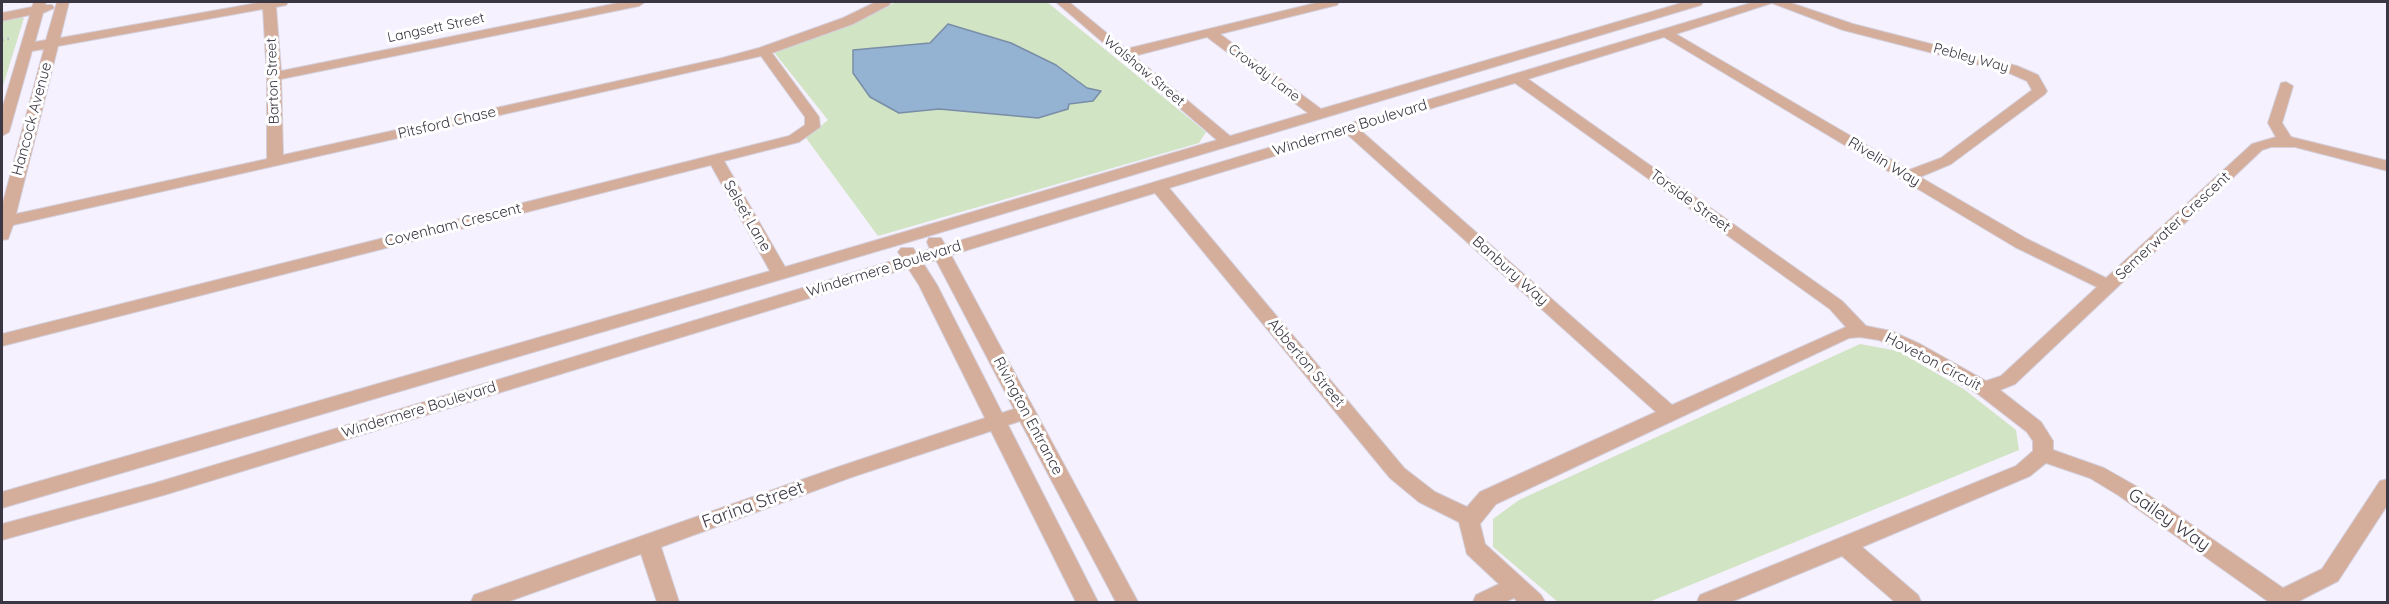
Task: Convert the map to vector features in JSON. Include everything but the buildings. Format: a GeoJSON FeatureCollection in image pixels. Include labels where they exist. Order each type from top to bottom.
{"type":"FeatureCollection","features":[{"type":"Feature","properties":{"kind":"street","name":"Barton Street"},"geometry":{"type":"LineString","coordinates":[[273,2],[275,161]]}},
{"type":"Feature","properties":{"kind":"street"},"geometry":{"type":"LineString","coordinates":[[26,48],[273,2]]}},
{"type":"Feature","properties":{"kind":"street","name":"Langsett Street"},"geometry":{"type":"LineString","coordinates":[[274,76],[639,2]]}},
{"type":"Feature","properties":{"kind":"street","name":"Pitsford Chase"},"geometry":{"type":"LineString","coordinates":[[3,226],[275,161],[764,51],[848,21],[885,2]]}},
{"type":"Feature","properties":{"kind":"street","name":"Walshaw Street"},"geometry":{"type":"LineString","coordinates":[[1062,2],[1226,140]]}},
{"type":"Feature","properties":{"kind":"street"},"geometry":{"type":"LineString","coordinates":[[1124,54],[1333,2]]}},
{"type":"Feature","properties":{"kind":"street","name":"Windermere Boulevard"},"geometry":{"type":"LineString","coordinates":[[2,500],[928,231],[1226,140],[1697,2]]}},
{"type":"Feature","properties":{"kind":"street","name":"Windermere Boulevard"},"geometry":{"type":"LineString","coordinates":[[2,532],[156,490],[1766,2]]}},
{"type":"Feature","properties":{"kind":"street","name":"Pebley Way"},"geometry":{"type":"LineString","coordinates":[[1777,2],[1848,27],[2012,69],[2033,78],[2040,91],[1946,161],[1907,176]]}},
{"type":"Feature","properties":{"kind":"street"},"geometry":{"type":"LineString","coordinates":[[2,16],[39,6],[62,4]]}},
{"type":"Feature","properties":{"kind":"street","name":"Hancock Avenue"},"geometry":{"type":"LineString","coordinates":[[3,226],[62,4]]}},
{"type":"Feature","properties":{"kind":"street","name":"Hancock Avenue"},"geometry":{"type":"LineString","coordinates":[[2,132],[6,101],[39,6]]}},
{"type":"Feature","properties":{"kind":"street","name":"Crowdy Lane"},"geometry":{"type":"LineString","coordinates":[[1210,33],[1317,113]]}},
{"type":"Feature","properties":{"kind":"street","name":"Rivelin Way"},"geometry":{"type":"LineString","coordinates":[[1664,33],[2021,243],[2108,286]]}},
{"type":"Feature","properties":{"kind":"street","name":"Covenham Crescent"},"geometry":{"type":"LineString","coordinates":[[2,340],[794,139],[813,127],[812,117],[764,51]]}},
{"type":"Feature","properties":{"kind":"street","name":"Torside Street"},"geometry":{"type":"LineString","coordinates":[[1516,78],[1836,305],[1860,331]]}},
{"type":"Feature","properties":{"kind":"street"},"geometry":{"type":"LineString","coordinates":[[2285,141],[2276,123],[2286,86]]}},
{"type":"Feature","properties":{"kind":"street"},"geometry":{"type":"LineString","coordinates":[[6,101],[38,95]]}},
{"type":"Feature","properties":{"kind":"street","name":"Banbury Way"},"geometry":{"type":"LineString","coordinates":[[1349,128],[1670,414]]}},
{"type":"Feature","properties":{"kind":"street","name":"Semerwater Crescent"},"geometry":{"type":"LineString","coordinates":[[1985,389],[2008,380],[2257,147],[2285,141],[2388,166]]}},
{"type":"Feature","properties":{"kind":"street","name":"Selset Lane"},"geometry":{"type":"LineString","coordinates":[[715,159],[780,274]]}},
{"type":"Feature","properties":{"kind":"street","name":"Abberton Street"},"geometry":{"type":"LineString","coordinates":[[1158,186],[1397,473],[1427,497],[1472,519]]}},
{"type":"Feature","properties":{"kind":"street","name":"Rivington Entrance"},"geometry":{"type":"LineString","coordinates":[[928,231],[1127,603]]}},
{"type":"Feature","properties":{"kind":"street","name":"Rivington Entrance"},"geometry":{"type":"LineString","coordinates":[[899,239],[928,285],[1087,603]]}},
{"type":"Feature","properties":{"kind":"street","name":"Hoveton Circuit"},"geometry":{"type":"LineString","coordinates":[[1472,519],[1488,498],[1845,333],[1860,331],[1884,335],[1903,343],[1985,389],[2034,427],[2043,441],[2043,454]]}},
{"type":"Feature","properties":{"kind":"street","name":"Farina Street"},"geometry":{"type":"LineString","coordinates":[[482,603],[845,472],[1025,412]]}},
{"type":"Feature","properties":{"kind":"street"},"geometry":{"type":"LineString","coordinates":[[1708,603],[2023,471],[2043,454]]}},
{"type":"Feature","properties":{"kind":"street","name":"Gailey Way"},"geometry":{"type":"LineString","coordinates":[[2043,454],[2097,473],[2126,490],[2284,601]]}},
{"type":"Feature","properties":{"kind":"street"},"geometry":{"type":"LineString","coordinates":[[2284,601],[2330,575],[2388,486]]}},
{"type":"Feature","properties":{"kind":"street"},"geometry":{"type":"LineString","coordinates":[[1472,519],[1469,524],[1475,548],[1533,603]]}},
{"type":"Feature","properties":{"kind":"street"},"geometry":{"type":"LineString","coordinates":[[649,543],[668,603]]}},
{"type":"Feature","properties":{"kind":"street"},"geometry":{"type":"LineString","coordinates":[[1845,545],[1910,603]]}},
{"type":"Feature","properties":{"kind":"street"},"geometry":{"type":"LineString","coordinates":[[1484,603],[1515,587]]}},
{"type":"Feature","properties":{"kind":"green space"},"geometry":{"type":"Polygon","coordinates":[[[1047,2],[1206,132],[1199,143],[878,236],[806,138],[828,120],[773,51],[862,19],[894,3],[1047,2]]]}},
{"type":"Feature","properties":{"kind":"green space"},"geometry":{"type":"Polygon","coordinates":[[[24,18],[2,89],[2,19],[24,18]]]}},
{"type":"Feature","properties":{"kind":"green space"},"geometry":{"type":"Polygon","coordinates":[[[1860,344],[1898,351],[1965,390],[2016,430],[2019,450],[1649,602],[1558,602],[1493,547],[1493,519],[1519,500],[1860,344]]]}},
{"type":"Feature","properties":{"kind":"water"},"geometry":{"type":"Polygon","coordinates":[[[948,24],[1011,43],[1056,65],[1087,88],[1101,91],[1093,101],[1069,104],[1068,109],[1038,118],[939,109],[899,113],[870,97],[853,73],[853,50],[930,43],[948,24]]]}}]}
